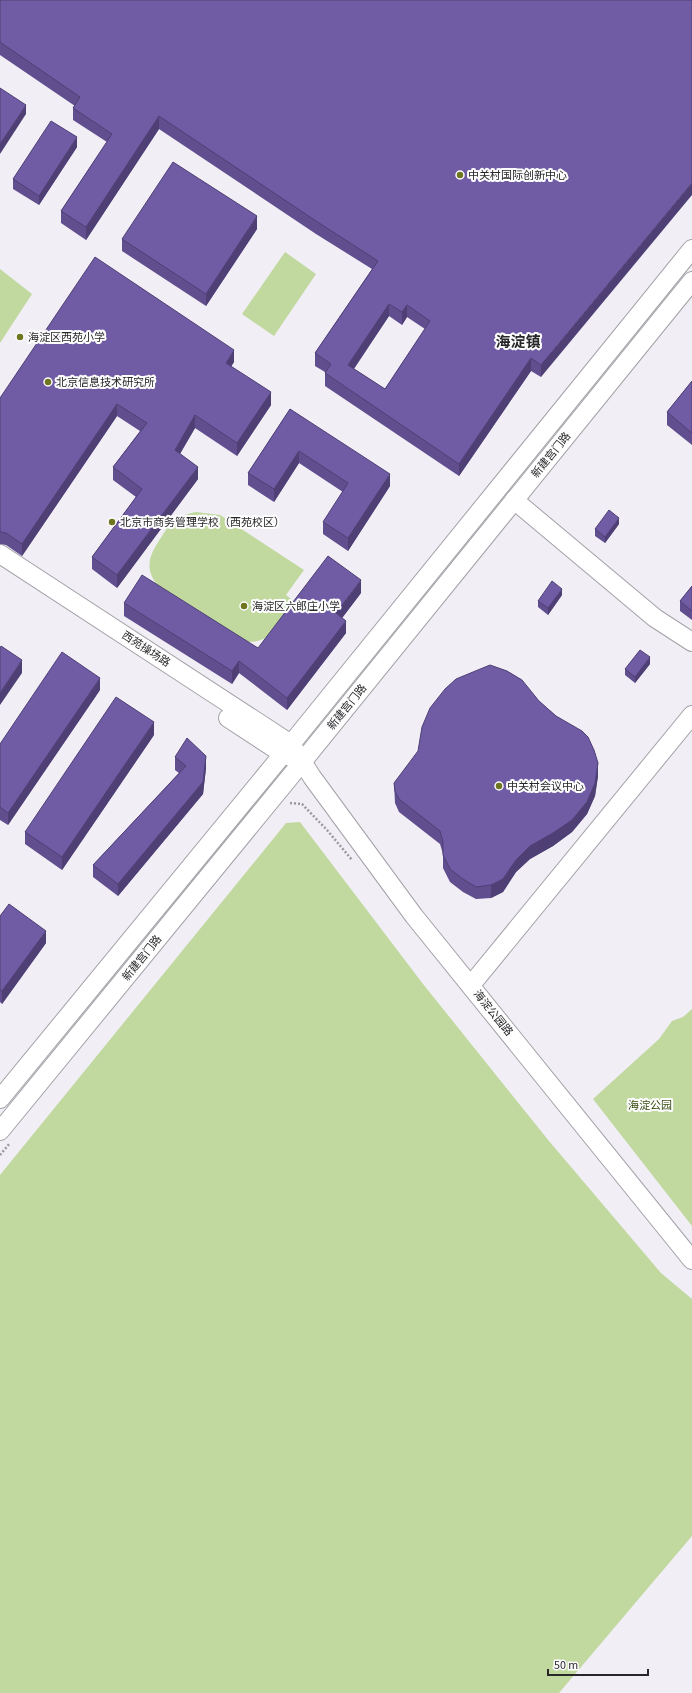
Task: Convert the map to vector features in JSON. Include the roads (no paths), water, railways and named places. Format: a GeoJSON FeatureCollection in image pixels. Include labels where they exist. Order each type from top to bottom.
{"type":"FeatureCollection","features":[{"type":"Feature","properties":{"kind":"street","name":"新建宫门路"},"geometry":{"type":"LineString","coordinates":[[0,1099],[287,749],[692,249]]}},
{"type":"Feature","properties":{"kind":"street","name":"新建宫门路"},"geometry":{"type":"LineString","coordinates":[[0,1131],[303,761],[692,281]]}},
{"type":"Feature","properties":{"kind":"street"},"geometry":{"type":"LineString","coordinates":[[514,500],[655,618],[692,642]]}},
{"type":"Feature","properties":{"kind":"street","name":"西苑操场路"},"geometry":{"type":"LineString","coordinates":[[0,554],[287,749]]}},
{"type":"Feature","properties":{"kind":"street","name":"西苑操场路"},"geometry":{"type":"LineString","coordinates":[[0,567],[287,749]]}},
{"type":"Feature","properties":{"kind":"street"},"geometry":{"type":"LineString","coordinates":[[471,985],[692,715]]}},
{"type":"Feature","properties":{"kind":"street","name":"海淀公园路"},"geometry":{"type":"LineString","coordinates":[[287,749],[303,761],[312,777],[414,916],[692,1260]]}},
{"type":"Feature","properties":{"kind":"place","name":"中关村国际创新中心"},"geometry":{"type":"Point","coordinates":[460,175]}},
{"type":"Feature","properties":{"kind":"place","name":"海淀区西苑小学"},"geometry":{"type":"Point","coordinates":[20,337]}},
{"type":"Feature","properties":{"kind":"place","name":"北京信息技术研究所"},"geometry":{"type":"Point","coordinates":[48,382]}},
{"type":"Feature","properties":{"kind":"place","name":"北京市商务管理学校（西苑校区）"},"geometry":{"type":"Point","coordinates":[112,522]}},
{"type":"Feature","properties":{"kind":"place","name":"海淀区六郎庄小学"},"geometry":{"type":"Point","coordinates":[244,606]}},
{"type":"Feature","properties":{"kind":"place","name":"中关村会议中心"},"geometry":{"type":"Point","coordinates":[499,786]}},
{"type":"Feature","properties":{"kind":"district","name":"海淀镇"},"geometry":{"type":"Point","coordinates":[518,342]}},
{"type":"Feature","properties":{"kind":"park label","name":"海淀公园"},"geometry":{"type":"Point","coordinates":[650,1105]}}]}
